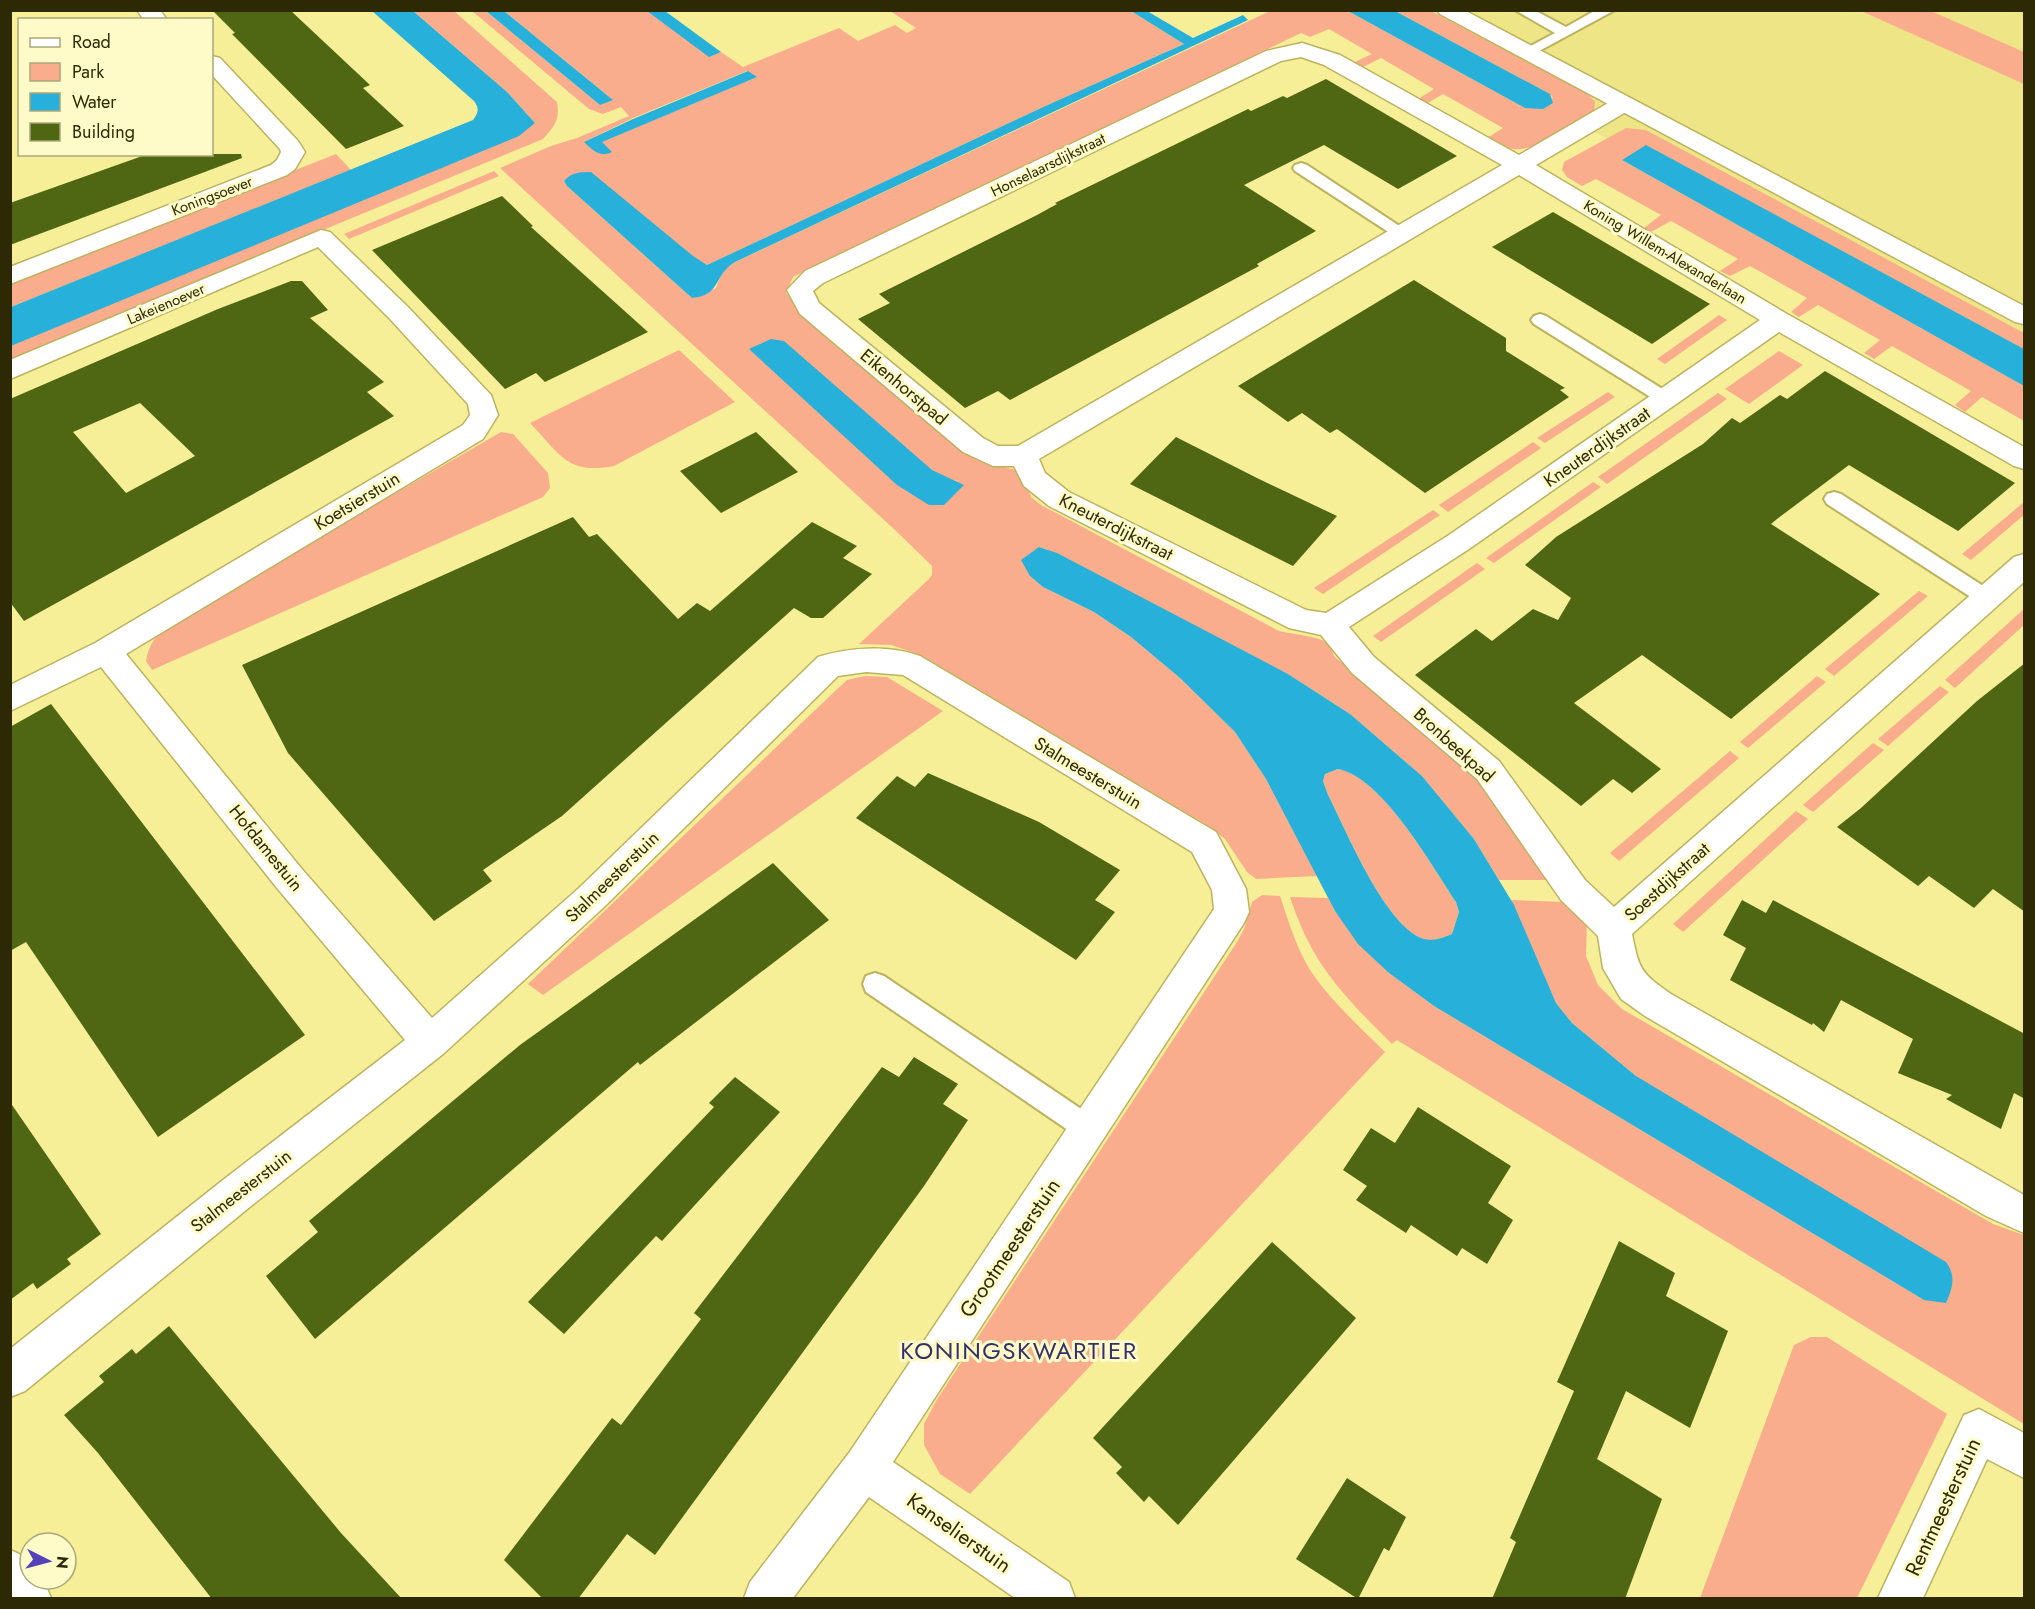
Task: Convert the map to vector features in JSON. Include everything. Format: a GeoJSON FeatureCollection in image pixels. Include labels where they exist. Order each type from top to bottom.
{"type":"FeatureCollection","features":[{"type":"Feature","properties":{"kind":"street"},"geometry":{"type":"LineString","coordinates":[[1448,10],[2025,316]]}},
{"type":"Feature","properties":{"kind":"street","name":"Koning Willem-Alexanderlaan"},"geometry":{"type":"LineString","coordinates":[[1302,50],[1332,60],[1518,164],[1778,320],[2025,459]]}},
{"type":"Feature","properties":{"kind":"street","name":"Honselaarsdijkstraat"},"geometry":{"type":"LineString","coordinates":[[800,290],[814,277],[1217,82],[1274,56],[1302,50]]}},
{"type":"Feature","properties":{"kind":"street","name":"Koningsoever"},"geometry":{"type":"LineString","coordinates":[[10,276],[279,170],[287,164],[293,152],[290,146],[213,64]]}},
{"type":"Feature","properties":{"kind":"street"},"geometry":{"type":"LineString","coordinates":[[1023,456],[1623,104]]}},
{"type":"Feature","properties":{"kind":"street","name":"Lakeienoever"},"geometry":{"type":"LineString","coordinates":[[10,370],[321,237]]}},
{"type":"Feature","properties":{"kind":"street","name":"Koetsierstuin"},"geometry":{"type":"LineString","coordinates":[[10,699],[106,651],[473,432],[484,415],[481,401],[399,313],[321,237]]}},
{"type":"Feature","properties":{"kind":"street","name":"Eikenhorstpad"},"geometry":{"type":"LineString","coordinates":[[800,290],[809,308],[973,445],[993,456],[1023,456]]}},
{"type":"Feature","properties":{"kind":"street","name":"Kneuterdijkstraat"},"geometry":{"type":"LineString","coordinates":[[1023,456],[1034,479],[1059,500],[1300,620],[1330,626],[1459,542],[1778,320]]}},
{"type":"Feature","properties":{"kind":"street","name":"Soestdijkstraat"},"geometry":{"type":"LineString","coordinates":[[2025,565],[1614,929],[1621,968],[1634,988],[1642,994],[2000,1203],[2025,1214]]}},
{"type":"Feature","properties":{"kind":"street","name":"Bronbeekpad"},"geometry":{"type":"LineString","coordinates":[[1330,626],[1363,665],[1488,770],[1573,890],[1614,929]]}},
{"type":"Feature","properties":{"kind":"street","name":"Hofdamestuin"},"geometry":{"type":"LineString","coordinates":[[106,651],[289,878],[430,1042]]}},
{"type":"Feature","properties":{"kind":"street","name":"Stalmeesterstuin"},"geometry":{"type":"LineString","coordinates":[[10,1376],[237,1193],[430,1042],[591,898],[829,664],[866,660],[909,664],[1204,842],[1229,889]]}},
{"type":"Feature","properties":{"kind":"street","name":"Grootmeesterstuin"},"geometry":{"type":"LineString","coordinates":[[766,1599],[864,1468],[1090,1130],[1232,912],[1229,889]]}},
{"type":"Feature","properties":{"kind":"street","name":"Rentmeesterstuin"},"geometry":{"type":"LineString","coordinates":[[1900,1599],[1979,1430],[2025,1458]]}},
{"type":"Feature","properties":{"kind":"street","name":"Kanselierstuin"},"geometry":{"type":"LineString","coordinates":[[864,1468],[1053,1599]]}},
{"type":"Feature","properties":{"kind":"street"},"geometry":{"type":"LineString","coordinates":[[10,1572],[29,1599]]}},
{"type":"Feature","properties":{"kind":"lane"},"geometry":{"type":"LineString","coordinates":[[1522,10],[1566,33]]}},
{"type":"Feature","properties":{"kind":"lane"},"geometry":{"type":"LineString","coordinates":[[1528,53],[1608,10]]}},
{"type":"Feature","properties":{"kind":"lane"},"geometry":{"type":"LineString","coordinates":[[1300,168],[1402,233]]}},
{"type":"Feature","properties":{"kind":"lane"},"geometry":{"type":"LineString","coordinates":[[1540,320],[1666,399]]}},
{"type":"Feature","properties":{"kind":"lane"},"geometry":{"type":"LineString","coordinates":[[1834,499],[1987,598]]}},
{"type":"Feature","properties":{"kind":"lane"},"geometry":{"type":"LineString","coordinates":[[875,984],[1090,1130]]}},
{"type":"Feature","properties":{"kind":"shaded area"},"geometry":{"type":"Polygon","coordinates":[[[1375,11],[2024,11],[2024,368],[1375,11]]]}},
{"type":"Feature","properties":{"kind":"green space"},"geometry":{"type":"Polygon","coordinates":[[[413,11],[454,11],[557,102],[556,122],[543,139],[11,359],[11,346],[535,123],[507,92],[413,11]]]}},
{"type":"Feature","properties":{"kind":"green space"},"geometry":{"type":"Polygon","coordinates":[[[472,11],[486,11],[600,105],[612,99],[504,11],[648,11],[709,56],[721,52],[743,67],[839,28],[858,41],[895,25],[907,33],[916,28],[890,11],[1131,11],[1184,44],[1041,108],[707,265],[564,181],[692,298],[716,288],[723,273],[735,262],[1270,11],[1348,11],[1525,108],[1553,98],[1550,94],[1395,11],[1431,11],[1588,94],[1595,102],[1594,111],[1543,142],[1522,149],[1510,148],[1487,138],[1503,128],[1443,94],[1426,104],[1418,99],[1434,89],[1381,58],[1363,67],[1355,62],[1372,54],[1329,29],[1310,37],[1301,33],[793,277],[786,293],[812,321],[976,459],[1019,471],[1032,498],[1041,505],[1279,631],[1312,637],[1328,644],[1335,657],[1468,770],[1507,818],[1550,880],[1499,880],[1474,839],[1422,776],[1350,714],[1288,674],[1046,549],[1039,547],[1030,576],[1043,587],[1094,612],[1131,637],[1180,678],[1235,732],[1266,779],[1317,876],[1256,879],[1247,872],[1225,839],[1207,825],[915,653],[891,645],[859,644],[929,579],[932,575],[932,566],[500,168],[629,116],[621,107],[603,114],[589,109],[472,11]],[[747,71],[633,118],[584,142],[601,142],[756,77],[747,71]],[[932,470],[897,485],[960,481],[949,480],[932,470]]]}},
{"type":"Feature","properties":{"kind":"green space"},"geometry":{"type":"Polygon","coordinates":[[[1861,11],[1931,11],[2024,52],[2024,84],[1861,11]]]}},
{"type":"Feature","properties":{"kind":"green space"},"geometry":{"type":"Polygon","coordinates":[[[1626,128],[1646,130],[2024,333],[2024,349],[1646,146],[1622,160],[2024,386],[2024,421],[1982,397],[1965,412],[1955,405],[1971,391],[1892,346],[1874,359],[1864,353],[1880,340],[1818,305],[1799,317],[1791,312],[1807,298],[1750,266],[1730,276],[1720,271],[1738,259],[1671,221],[1651,232],[1644,228],[1661,215],[1596,179],[1582,186],[1567,177],[1562,170],[1564,162],[1626,128]]]}},
{"type":"Feature","properties":{"kind":"green space"},"geometry":{"type":"Polygon","coordinates":[[[336,154],[351,170],[11,307],[11,283],[336,154]]]}},
{"type":"Feature","properties":{"kind":"green space"},"geometry":{"type":"Polygon","coordinates":[[[494,171],[499,176],[349,239],[344,234],[494,171]]]}},
{"type":"Feature","properties":{"kind":"green space"},"geometry":{"type":"Polygon","coordinates":[[[1719,315],[1727,320],[1665,364],[1657,359],[1719,315]]]}},
{"type":"Feature","properties":{"kind":"green space"},"geometry":{"type":"Polygon","coordinates":[[[679,350],[735,402],[614,466],[598,468],[575,465],[566,460],[530,423],[679,350]]]}},
{"type":"Feature","properties":{"kind":"green space"},"geometry":{"type":"Polygon","coordinates":[[[1779,351],[1803,365],[1749,404],[1725,389],[1779,351]]]}},
{"type":"Feature","properties":{"kind":"green space"},"geometry":{"type":"Polygon","coordinates":[[[1608,392],[1615,397],[1545,443],[1537,438],[1608,392]]]}},
{"type":"Feature","properties":{"kind":"green space"},"geometry":{"type":"Polygon","coordinates":[[[1718,393],[1727,399],[1607,484],[1598,477],[1718,393]]]}},
{"type":"Feature","properties":{"kind":"green space"},"geometry":{"type":"Polygon","coordinates":[[[501,432],[513,434],[548,473],[550,488],[543,497],[152,670],[146,661],[154,639],[172,623],[501,432]]]}},
{"type":"Feature","properties":{"kind":"green space"},"geometry":{"type":"Polygon","coordinates":[[[1533,442],[1541,448],[1448,512],[1439,505],[1533,442]]]}},
{"type":"Feature","properties":{"kind":"green space"},"geometry":{"type":"Polygon","coordinates":[[[1593,482],[1601,487],[1494,563],[1486,558],[1593,482]]]}},
{"type":"Feature","properties":{"kind":"green space"},"geometry":{"type":"Polygon","coordinates":[[[2024,502],[2024,515],[1971,560],[1962,554],[2024,502]]]}},
{"type":"Feature","properties":{"kind":"green space"},"geometry":{"type":"Polygon","coordinates":[[[1433,510],[1440,515],[1323,594],[1314,588],[1433,510]]]}},
{"type":"Feature","properties":{"kind":"green space"},"geometry":{"type":"Polygon","coordinates":[[[1477,563],[1485,569],[1381,642],[1373,636],[1477,563]]]}},
{"type":"Feature","properties":{"kind":"green space"},"geometry":{"type":"Polygon","coordinates":[[[1919,591],[1928,596],[1834,676],[1825,669],[1919,591]]]}},
{"type":"Feature","properties":{"kind":"green space"},"geometry":{"type":"Polygon","coordinates":[[[2024,609],[2024,625],[1955,688],[1945,680],[2024,609]]]}},
{"type":"Feature","properties":{"kind":"green space"},"geometry":{"type":"Polygon","coordinates":[[[865,676],[887,677],[943,711],[543,995],[528,984],[847,680],[865,676]]]}},
{"type":"Feature","properties":{"kind":"green space"},"geometry":{"type":"Polygon","coordinates":[[[1817,676],[1826,682],[1748,748],[1740,742],[1817,676]]]}},
{"type":"Feature","properties":{"kind":"green space"},"geometry":{"type":"Polygon","coordinates":[[[1940,686],[1949,692],[1888,746],[1878,739],[1940,686]]]}},
{"type":"Feature","properties":{"kind":"green space"},"geometry":{"type":"Polygon","coordinates":[[[1873,743],[1884,750],[1813,812],[1803,805],[1873,743]]]}},
{"type":"Feature","properties":{"kind":"green space"},"geometry":{"type":"Polygon","coordinates":[[[1730,751],[1739,758],[1619,861],[1610,853],[1730,751]]]}},
{"type":"Feature","properties":{"kind":"green space"},"geometry":{"type":"Polygon","coordinates":[[[1338,769],[1355,776],[1372,788],[1420,846],[1456,902],[1459,912],[1452,934],[1433,940],[1421,938],[1407,929],[1380,895],[1356,852],[1323,781],[1325,774],[1338,769]]]}},
{"type":"Feature","properties":{"kind":"green space"},"geometry":{"type":"Polygon","coordinates":[[[1796,811],[1808,819],[1683,932],[1673,924],[1796,811]]]}},
{"type":"Feature","properties":{"kind":"green space"},"geometry":{"type":"Polygon","coordinates":[[[1262,895],[1280,896],[1298,946],[1312,973],[1337,1004],[1385,1052],[970,1494],[940,1474],[924,1445],[924,1424],[936,1401],[1237,942],[1244,929],[1252,902],[1262,895]]]}},
{"type":"Feature","properties":{"kind":"green space"},"geometry":{"type":"Polygon","coordinates":[[[1290,897],[1328,898],[1335,911],[1389,973],[1434,1006],[1924,1300],[1636,1076],[1572,1023],[1556,1003],[1511,900],[1565,902],[1587,920],[1586,956],[1598,985],[1622,1009],[1993,1224],[2024,1235],[2024,1424],[1397,1040],[1392,1044],[1358,1010],[1331,978],[1308,942],[1290,897]]]}},
{"type":"Feature","properties":{"kind":"green space"},"geometry":{"type":"Polygon","coordinates":[[[1811,1337],[1827,1337],[1947,1414],[1857,1598],[1700,1598],[1794,1345],[1811,1337]]]}},
{"type":"Feature","properties":{"kind":"water"},"geometry":{"type":"Polygon","coordinates":[[[372,11],[413,11],[507,92],[535,123],[519,136],[11,346],[11,307],[473,120],[478,111],[474,101],[372,11]]]}},
{"type":"Feature","properties":{"kind":"water"},"geometry":{"type":"Polygon","coordinates":[[[486,11],[504,11],[613,100],[600,105],[486,11]]]}},
{"type":"Feature","properties":{"kind":"water"},"geometry":{"type":"Polygon","coordinates":[[[647,11],[665,11],[721,52],[709,57],[647,11]]]}},
{"type":"Feature","properties":{"kind":"water"},"geometry":{"type":"Polygon","coordinates":[[[1131,11],[1147,11],[1193,38],[1243,15],[1248,20],[735,262],[723,273],[713,289],[702,296],[692,298],[564,181],[576,173],[591,172],[707,265],[1041,108],[1184,44],[1131,11]]]}},
{"type":"Feature","properties":{"kind":"water"},"geometry":{"type":"Polygon","coordinates":[[[1348,11],[1395,11],[1550,94],[1553,103],[1543,109],[1525,108],[1348,11]]]}},
{"type":"Feature","properties":{"kind":"water"},"geometry":{"type":"Polygon","coordinates":[[[748,71],[757,77],[602,142],[612,152],[600,154],[584,142],[633,119],[748,71]]]}},
{"type":"Feature","properties":{"kind":"water"},"geometry":{"type":"Polygon","coordinates":[[[1646,145],[2024,349],[2024,386],[1622,160],[1646,145]]]}},
{"type":"Feature","properties":{"kind":"water"},"geometry":{"type":"Polygon","coordinates":[[[771,339],[784,341],[932,470],[964,485],[944,505],[929,505],[897,485],[749,349],[771,339]]]}},
{"type":"Feature","properties":{"kind":"water"},"geometry":{"type":"Polygon","coordinates":[[[1039,547],[1057,553],[1288,674],[1350,714],[1422,776],[1474,839],[1514,905],[1556,1003],[1572,1023],[1636,1076],[1946,1262],[1951,1272],[1952,1282],[1946,1303],[1924,1300],[1434,1006],[1389,973],[1358,944],[1335,911],[1266,779],[1235,732],[1180,678],[1131,637],[1094,612],[1043,587],[1030,576],[1021,560],[1039,547]],[[1338,769],[1325,774],[1323,781],[1367,874],[1393,914],[1421,938],[1433,940],[1452,934],[1459,912],[1456,902],[1420,846],[1388,805],[1372,788],[1355,776],[1338,769]]]}},
{"type":"Feature","properties":{"kind":"building"},"geometry":{"type":"Polygon","coordinates":[[[212,10],[290,10],[370,85],[363,88],[404,126],[346,149],[232,34],[235,33],[212,10]]]}},
{"type":"Feature","properties":{"kind":"building"},"geometry":{"type":"Polygon","coordinates":[[[1326,79],[1457,156],[1398,189],[1324,145],[1244,185],[1316,231],[1257,264],[1259,266],[1010,400],[998,391],[965,408],[858,319],[890,303],[879,294],[1037,215],[1057,204],[1055,203],[1248,109],[1251,111],[1283,96],[1287,98],[1326,79]]]}},
{"type":"Feature","properties":{"kind":"building"},"geometry":{"type":"Polygon","coordinates":[[[241,154],[242,158],[10,245],[10,203],[142,156],[241,154]]]}},
{"type":"Feature","properties":{"kind":"building"},"geometry":{"type":"Polygon","coordinates":[[[502,196],[533,226],[531,227],[648,332],[545,382],[536,373],[505,389],[372,250],[502,196]]]}},
{"type":"Feature","properties":{"kind":"building"},"geometry":{"type":"Polygon","coordinates":[[[1553,212],[1710,304],[1652,344],[1492,247],[1553,212]]]}},
{"type":"Feature","properties":{"kind":"building"},"geometry":{"type":"Polygon","coordinates":[[[1414,280],[1506,338],[1506,351],[1565,388],[1560,390],[1569,397],[1425,493],[1337,429],[1330,433],[1302,413],[1288,422],[1238,386],[1414,280]]]}},
{"type":"Feature","properties":{"kind":"building"},"geometry":{"type":"Polygon","coordinates":[[[291,281],[302,281],[328,310],[310,318],[384,382],[367,392],[394,416],[24,621],[10,602],[10,399],[218,309],[291,281]],[[140,403],[73,432],[126,493],[195,456],[140,403]]]}},
{"type":"Feature","properties":{"kind":"building"},"geometry":{"type":"Polygon","coordinates":[[[1825,371],[2015,483],[1958,531],[1849,465],[1777,519],[1771,524],[1880,594],[1731,719],[1642,655],[1574,703],[1661,769],[1632,793],[1613,779],[1581,806],[1415,675],[1476,629],[1492,641],[1533,609],[1558,620],[1571,598],[1525,565],[1556,537],[1703,444],[1732,418],[1740,423],[1780,395],[1787,399],[1825,371]]]}},
{"type":"Feature","properties":{"kind":"building"},"geometry":{"type":"Polygon","coordinates":[[[756,432],[798,472],[721,513],[680,471],[756,432]]]}},
{"type":"Feature","properties":{"kind":"building"},"geometry":{"type":"Polygon","coordinates":[[[1176,437],[1337,516],[1293,566],[1130,484],[1176,437]]]}},
{"type":"Feature","properties":{"kind":"building"},"geometry":{"type":"Polygon","coordinates":[[[573,517],[589,537],[597,534],[678,619],[697,603],[710,611],[812,522],[857,546],[843,558],[872,574],[823,618],[811,618],[794,608],[562,816],[483,870],[492,881],[434,921],[288,753],[242,665],[573,517]]]}},
{"type":"Feature","properties":{"kind":"building"},"geometry":{"type":"Polygon","coordinates":[[[2025,663],[2025,912],[1993,889],[1974,908],[1929,876],[1918,886],[1837,827],[1861,808],[1977,701],[2025,663]]]}},
{"type":"Feature","properties":{"kind":"building"},"geometry":{"type":"Polygon","coordinates":[[[51,704],[305,1035],[158,1137],[26,942],[10,951],[10,727],[51,704]]]}},
{"type":"Feature","properties":{"kind":"building"},"geometry":{"type":"Polygon","coordinates":[[[928,773],[1039,822],[1120,870],[1095,900],[1115,912],[1076,960],[856,818],[897,776],[915,787],[928,773]]]}},
{"type":"Feature","properties":{"kind":"building"},"geometry":{"type":"Polygon","coordinates":[[[773,863],[829,920],[640,1065],[638,1062],[315,1339],[266,1276],[318,1232],[309,1221],[520,1045],[773,863]]]}},
{"type":"Feature","properties":{"kind":"building"},"geometry":{"type":"Polygon","coordinates":[[[1742,900],[1766,913],[1773,900],[2025,1034],[2025,1099],[2014,1093],[2001,1129],[1946,1099],[1952,1095],[1898,1073],[1913,1039],[1841,1000],[1824,1032],[1813,1023],[1812,1025],[1730,980],[1746,948],[1723,935],[1742,900]]]}},
{"type":"Feature","properties":{"kind":"building"},"geometry":{"type":"Polygon","coordinates":[[[914,1057],[958,1084],[943,1104],[968,1120],[924,1186],[655,1555],[627,1534],[578,1599],[543,1599],[504,1560],[612,1418],[621,1425],[701,1319],[694,1313],[882,1067],[899,1077],[914,1057]]]}},
{"type":"Feature","properties":{"kind":"building"},"geometry":{"type":"Polygon","coordinates":[[[735,1077],[780,1112],[662,1241],[656,1236],[564,1334],[528,1302],[714,1107],[709,1103],[735,1077]]]}},
{"type":"Feature","properties":{"kind":"building"},"geometry":{"type":"Polygon","coordinates":[[[10,1102],[101,1234],[67,1259],[71,1264],[37,1289],[33,1283],[10,1300],[10,1102]]]}},
{"type":"Feature","properties":{"kind":"building"},"geometry":{"type":"Polygon","coordinates":[[[1418,1107],[1511,1166],[1488,1203],[1513,1220],[1487,1264],[1462,1248],[1457,1256],[1411,1225],[1406,1233],[1356,1200],[1367,1186],[1343,1170],[1371,1128],[1395,1143],[1418,1107]]]}},
{"type":"Feature","properties":{"kind":"building"},"geometry":{"type":"Polygon","coordinates":[[[1619,1241],[1675,1273],[1666,1296],[1728,1331],[1690,1428],[1626,1391],[1597,1459],[1662,1499],[1625,1599],[1492,1599],[1516,1542],[1510,1538],[1574,1391],[1557,1382],[1619,1241]]]}},
{"type":"Feature","properties":{"kind":"building"},"geometry":{"type":"Polygon","coordinates":[[[1272,1242],[1356,1318],[1178,1525],[1149,1496],[1144,1502],[1116,1473],[1122,1467],[1093,1438],[1272,1242]]]}},
{"type":"Feature","properties":{"kind":"building"},"geometry":{"type":"Polygon","coordinates":[[[169,1326],[341,1533],[402,1599],[212,1599],[98,1453],[64,1415],[104,1382],[99,1376],[132,1349],[136,1354],[169,1326]]]}},
{"type":"Feature","properties":{"kind":"building"},"geometry":{"type":"Polygon","coordinates":[[[1347,1478],[1406,1517],[1389,1551],[1384,1548],[1358,1599],[1296,1559],[1347,1478]]]}},
{"type":"Feature","properties":{"kind":"district","name":"KONINGSKWARTIER"},"geometry":{"type":"Point","coordinates":[1019,1350]}}]}
